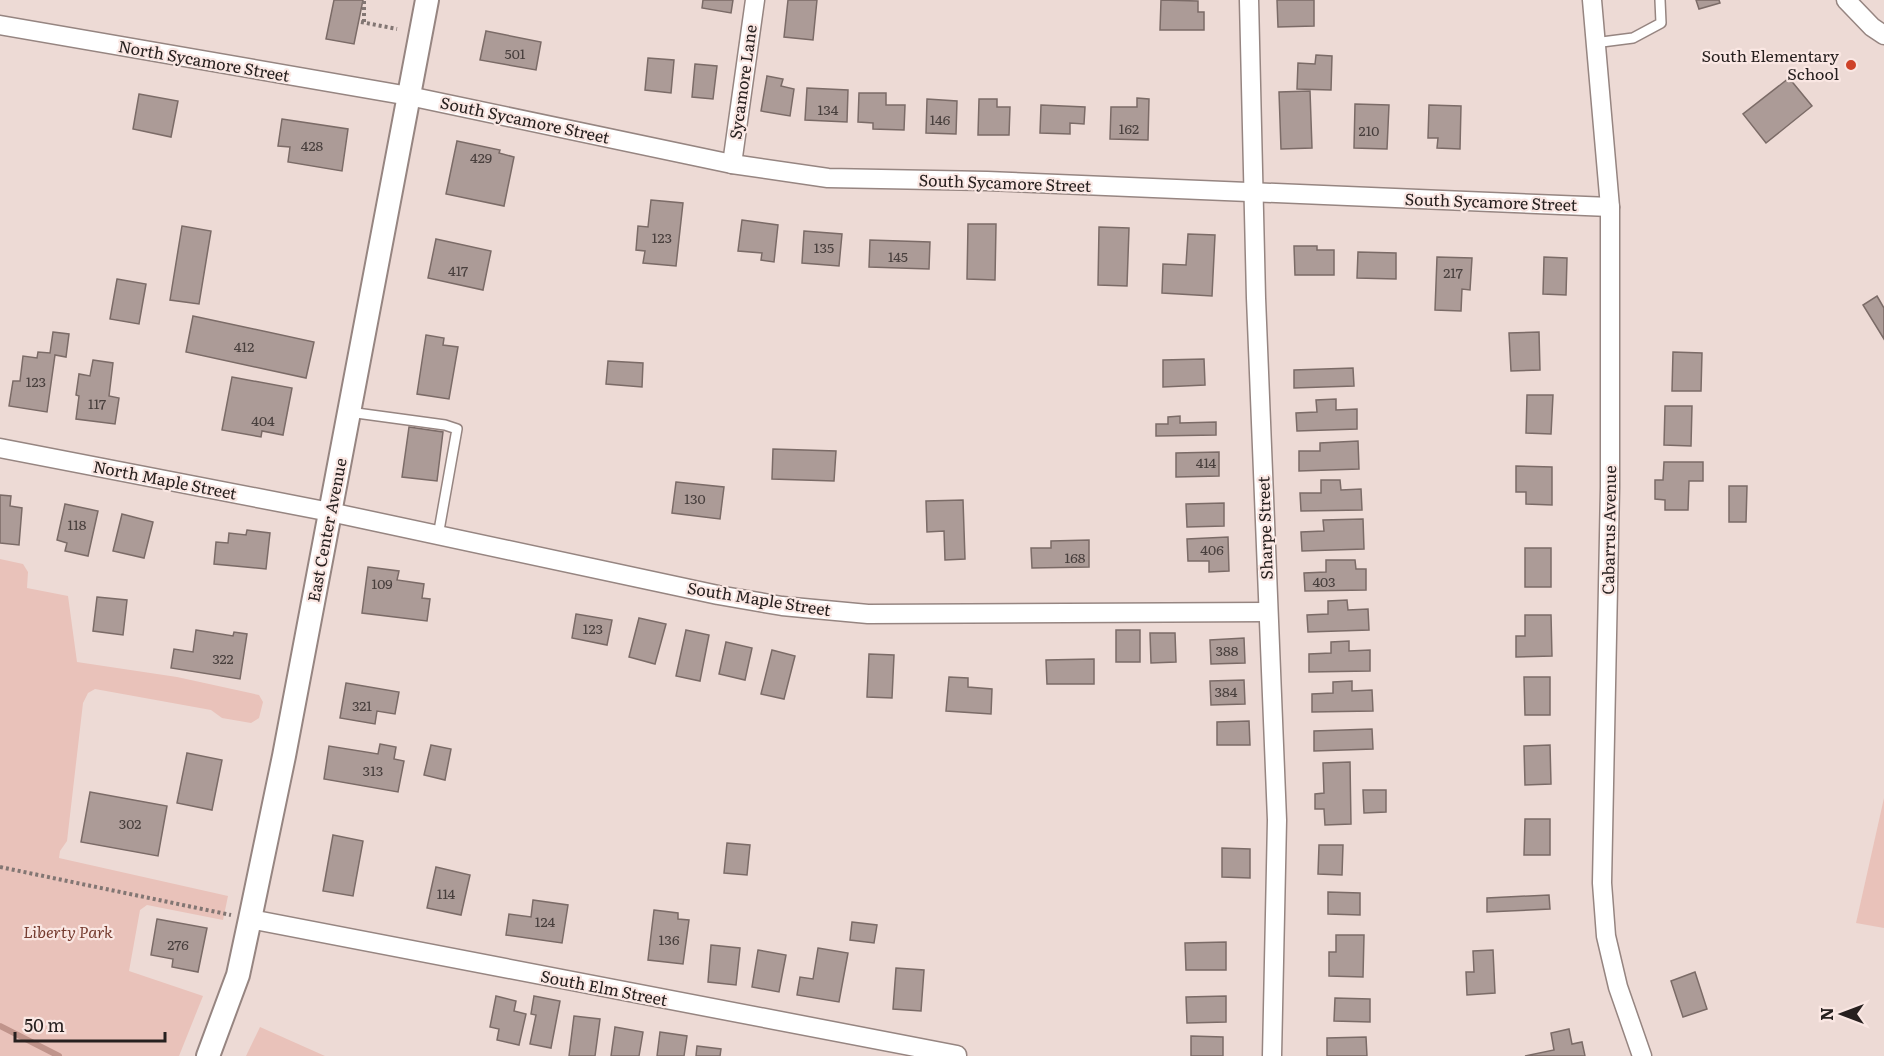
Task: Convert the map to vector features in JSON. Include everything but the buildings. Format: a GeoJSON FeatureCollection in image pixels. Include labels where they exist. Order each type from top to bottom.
{"type":"FeatureCollection","features":[{"type":"Feature","properties":{"kind":"street","name":"East Center Avenue"},"geometry":{"type":"LineString","coordinates":[[208,1056],[238,975],[250,919],[427,0]]}},
{"type":"Feature","properties":{"kind":"street","name":"Sycamore Lane"},"geometry":{"type":"LineString","coordinates":[[732,164],[754,0]]}},
{"type":"Feature","properties":{"kind":"street","name":"Sharpe Street"},"geometry":{"type":"LineString","coordinates":[[1249,0],[1268,612],[1277,820],[1272,1056]]}},
{"type":"Feature","properties":{"kind":"street","name":"Cabarrus Avenue"},"geometry":{"type":"LineString","coordinates":[[1592,0],[1610,207],[1610,487],[1602,884],[1606,936],[1618,987],[1642,1056]]}},
{"type":"Feature","properties":{"kind":"street"},"geometry":{"type":"LineString","coordinates":[[1846,0],[1872,27],[1884,35]]}},
{"type":"Feature","properties":{"kind":"street","name":"North Sycamore Street"},"geometry":{"type":"LineString","coordinates":[[0,26],[409,96]]}},
{"type":"Feature","properties":{"kind":"street","name":"South Sycamore Street"},"geometry":{"type":"LineString","coordinates":[[409,96],[732,164],[828,178],[987,181],[1610,207]]}},
{"type":"Feature","properties":{"kind":"street","name":"North Maple Street"},"geometry":{"type":"LineString","coordinates":[[0,448],[330,512]]}},
{"type":"Feature","properties":{"kind":"street","name":"South Maple Street"},"geometry":{"type":"LineString","coordinates":[[330,512],[718,595],[782,606],[868,614],[1268,612]]}},
{"type":"Feature","properties":{"kind":"street","name":"South Elm Street"},"geometry":{"type":"LineString","coordinates":[[250,919],[957,1055]]}},
{"type":"Feature","properties":{"kind":"lane"},"geometry":{"type":"LineString","coordinates":[[1594,43],[1633,38],[1660,23],[1660,0]]}},
{"type":"Feature","properties":{"kind":"lane"},"geometry":{"type":"LineString","coordinates":[[349,412],[445,425],[457,429],[438,536]]}},
{"type":"Feature","properties":{"kind":"path"},"geometry":{"type":"LineString","coordinates":[[364,0],[363,22],[397,29]]}},
{"type":"Feature","properties":{"kind":"path"},"geometry":{"type":"LineString","coordinates":[[0,867],[250,919]]}},
{"type":"Feature","properties":{"kind":"green space","name":"Liberty Park"},"geometry":{"type":"Polygon","coordinates":[[[0,559],[23,564],[28,572],[27,588],[68,596],[77,662],[177,677],[259,695],[263,702],[259,718],[251,723],[222,718],[211,710],[95,689],[88,693],[83,703],[67,841],[60,851],[59,858],[228,896],[223,920],[147,905],[140,910],[129,971],[203,996],[179,1056],[0,1056],[0,559]]]}},
{"type":"Feature","properties":{"kind":"green space"},"geometry":{"type":"Polygon","coordinates":[[[1884,798],[1884,928],[1856,923],[1884,798]]]}},
{"type":"Feature","properties":{"kind":"green space"},"geometry":{"type":"Polygon","coordinates":[[[260,1027],[325,1056],[246,1056],[260,1027]]]}},
{"type":"Feature","properties":{"kind":"waterway"},"geometry":{"type":"LineString","coordinates":[[0,1026],[59,1056]]}},
{"type":"Feature","properties":{"kind":"place","name":"South Elementary School"},"geometry":{"type":"Point","coordinates":[1851,65]}}]}
